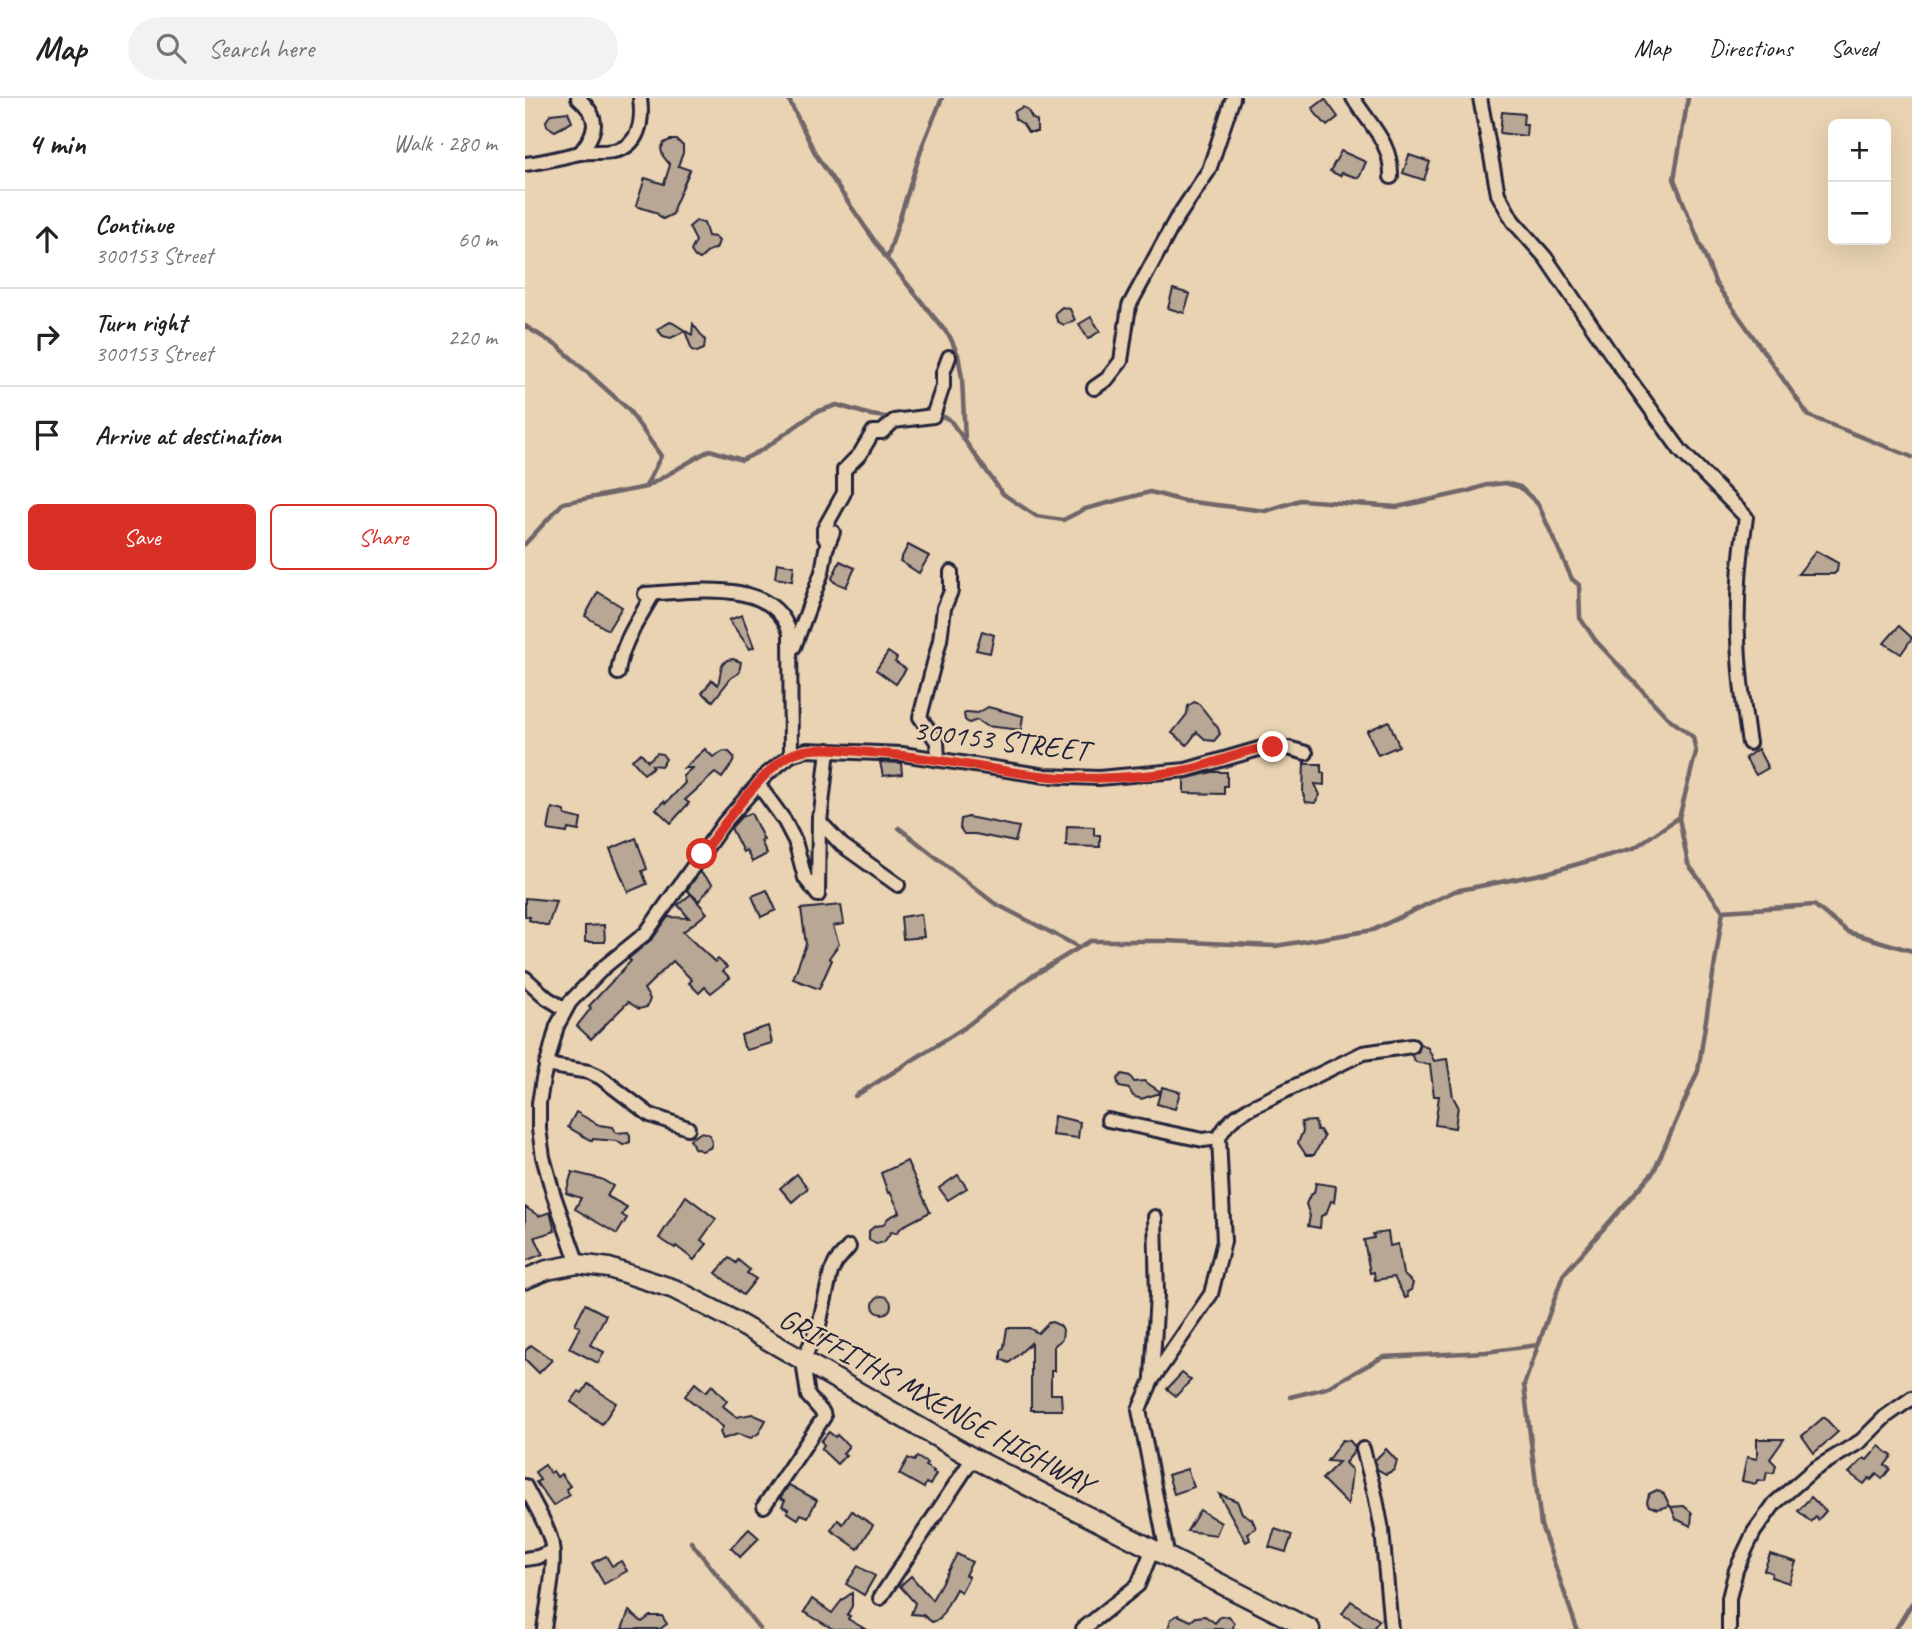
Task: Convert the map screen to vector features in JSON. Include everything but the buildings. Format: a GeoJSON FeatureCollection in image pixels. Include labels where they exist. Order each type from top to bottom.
{"type":"FeatureCollection","features":[{"type":"Feature","properties":{"kind":"street"},"geometry":{"type":"LineString","coordinates":[[578,98],[593,112],[594,130],[580,153]]}},
{"type":"Feature","properties":{"kind":"street"},"geometry":{"type":"LineString","coordinates":[[525,164],[580,153],[614,151],[631,143],[640,129],[642,119],[640,98]]}},
{"type":"Feature","properties":{"kind":"street"},"geometry":{"type":"LineString","coordinates":[[1094,388],[1107,379],[1121,361],[1129,306],[1175,221],[1209,170],[1233,98]]}},
{"type":"Feature","properties":{"kind":"street"},"geometry":{"type":"LineString","coordinates":[[1353,98],[1386,146],[1392,163],[1391,177]]}},
{"type":"Feature","properties":{"kind":"street"},"geometry":{"type":"LineString","coordinates":[[1480,98],[1498,194],[1503,207],[1545,257],[1681,451],[1746,517],[1736,601],[1736,637],[1749,743]]}},
{"type":"Feature","properties":{"kind":"street"},"geometry":{"type":"LineString","coordinates":[[790,657],[822,572],[830,538],[824,536],[824,529],[844,494],[844,470],[860,454],[873,432],[882,432],[894,421],[933,416],[949,357]]}},
{"type":"Feature","properties":{"kind":"street"},"geometry":{"type":"LineString","coordinates":[[938,759],[937,742],[920,717],[940,640],[944,608],[951,590],[951,572]]}},
{"type":"Feature","properties":{"kind":"street"},"geometry":{"type":"LineString","coordinates":[[578,1264],[553,1193],[539,1129],[539,1103],[557,1026],[565,1009],[604,967],[646,933],[724,823],[758,784],[790,755],[790,633],[787,624],[766,601],[749,594],[729,592],[649,594],[631,632],[618,674]]}},
{"type":"Feature","properties":{"kind":"street","name":"300153 STREET"},"geometry":{"type":"LineString","coordinates":[[790,755],[807,750],[902,754],[1046,776],[1099,778],[1186,770],[1262,748],[1288,748],[1305,754]]}},
{"type":"Feature","properties":{"kind":"street"},"geometry":{"type":"LineString","coordinates":[[758,784],[790,830],[805,878],[818,895],[819,816],[828,750]]}},
{"type":"Feature","properties":{"kind":"street"},"geometry":{"type":"LineString","coordinates":[[819,816],[825,828],[842,845],[898,885]]}},
{"type":"Feature","properties":{"kind":"street"},"geometry":{"type":"LineString","coordinates":[[525,978],[547,998],[565,1009]]}},
{"type":"Feature","properties":{"kind":"street"},"geometry":{"type":"LineString","coordinates":[[1083,1629],[1138,1585],[1160,1555],[1155,1500],[1139,1410],[1152,1380],[1211,1294],[1224,1241],[1219,1138],[1229,1123],[1248,1109],[1363,1054],[1412,1046]]}},
{"type":"Feature","properties":{"kind":"street"},"geometry":{"type":"LineString","coordinates":[[546,1065],[589,1072],[650,1115],[688,1128]]}},
{"type":"Feature","properties":{"kind":"street"},"geometry":{"type":"LineString","coordinates":[[1108,1120],[1202,1140],[1219,1138]]}},
{"type":"Feature","properties":{"kind":"street"},"geometry":{"type":"LineString","coordinates":[[1152,1380],[1157,1295],[1155,1217]]}},
{"type":"Feature","properties":{"kind":"street"},"geometry":{"type":"LineString","coordinates":[[764,1506],[824,1417],[808,1396],[803,1361],[819,1325],[831,1272],[849,1247]]}},
{"type":"Feature","properties":{"kind":"street","name":"GRIFFITHS MXENGE HIGHWAY"},"geometry":{"type":"LineString","coordinates":[[525,1279],[547,1270],[578,1264],[610,1268],[674,1289],[973,1458],[1310,1629]]}},
{"type":"Feature","properties":{"kind":"street"},"geometry":{"type":"LineString","coordinates":[[1729,1629],[1730,1598],[1737,1570],[1754,1532],[1775,1503],[1813,1470],[1861,1441],[1885,1417],[1912,1398]]}},
{"type":"Feature","properties":{"kind":"street"},"geometry":{"type":"LineString","coordinates":[[1363,1450],[1381,1530],[1391,1629]]}},
{"type":"Feature","properties":{"kind":"street"},"geometry":{"type":"LineString","coordinates":[[880,1598],[973,1458]]}},
{"type":"Feature","properties":{"kind":"street"},"geometry":{"type":"LineString","coordinates":[[525,1486],[552,1544],[551,1586],[544,1629]]}},
{"type":"Feature","properties":{"kind":"street"},"geometry":{"type":"LineString","coordinates":[[525,1559],[552,1551]]}},
{"type":"Feature","properties":{"kind":"waterway"},"geometry":{"type":"LineString","coordinates":[[788,98],[816,155],[887,259],[950,337],[958,355],[962,378],[965,440]]}},
{"type":"Feature","properties":{"kind":"waterway"},"geometry":{"type":"LineString","coordinates":[[887,259],[923,144],[942,98]]}},
{"type":"Feature","properties":{"kind":"waterway"},"geometry":{"type":"LineString","coordinates":[[1688,98],[1674,179],[1716,284],[1809,416],[1912,457]]}},
{"type":"Feature","properties":{"kind":"waterway"},"geometry":{"type":"LineString","coordinates":[[525,326],[559,347],[628,409],[661,456],[646,486]]}},
{"type":"Feature","properties":{"kind":"waterway"},"geometry":{"type":"LineString","coordinates":[[525,544],[563,503],[646,487],[710,450],[742,460],[762,450],[816,412],[837,405],[893,418]]}},
{"type":"Feature","properties":{"kind":"waterway"},"geometry":{"type":"LineString","coordinates":[[936,415],[950,420],[1003,494],[1036,516],[1063,520],[1085,509],[1150,492],[1184,501],[1266,511],[1300,500],[1397,507],[1487,485],[1505,483],[1520,487],[1538,504],[1572,579],[1579,585],[1580,618],[1596,641],[1667,717],[1693,737],[1696,752],[1679,818],[1688,864],[1723,911],[1814,905],[1848,932],[1912,951]]}},
{"type":"Feature","properties":{"kind":"waterway"},"geometry":{"type":"LineString","coordinates":[[855,1096],[964,1028],[1029,978],[1090,941],[1275,946],[1373,930],[1455,891],[1546,873],[1634,848],[1678,818]]}},
{"type":"Feature","properties":{"kind":"waterway"},"geometry":{"type":"LineString","coordinates":[[899,828],[994,903],[1079,947]]}},
{"type":"Feature","properties":{"kind":"waterway"},"geometry":{"type":"LineString","coordinates":[[1577,1629],[1541,1525],[1524,1385],[1563,1275],[1654,1171],[1698,1071],[1723,911]]}},
{"type":"Feature","properties":{"kind":"waterway"},"geometry":{"type":"LineString","coordinates":[[1290,1397],[1326,1388],[1383,1357],[1486,1352],[1538,1345]]}},
{"type":"Feature","properties":{"kind":"waterway"},"geometry":{"type":"LineString","coordinates":[[691,1542],[760,1629]]}},
{"type":"Feature","properties":{"kind":"waterway"},"geometry":{"type":"LineString","coordinates":[[1896,1629],[1912,1603]]}},
{"type":"Feature","properties":{"kind":"route"},"geometry":{"type":"LineString","coordinates":[[702,854],[724,823],[767,774],[798,751],[902,754],[1012,772],[1099,778],[1186,770],[1248,751],[1273,747]]}}]}
